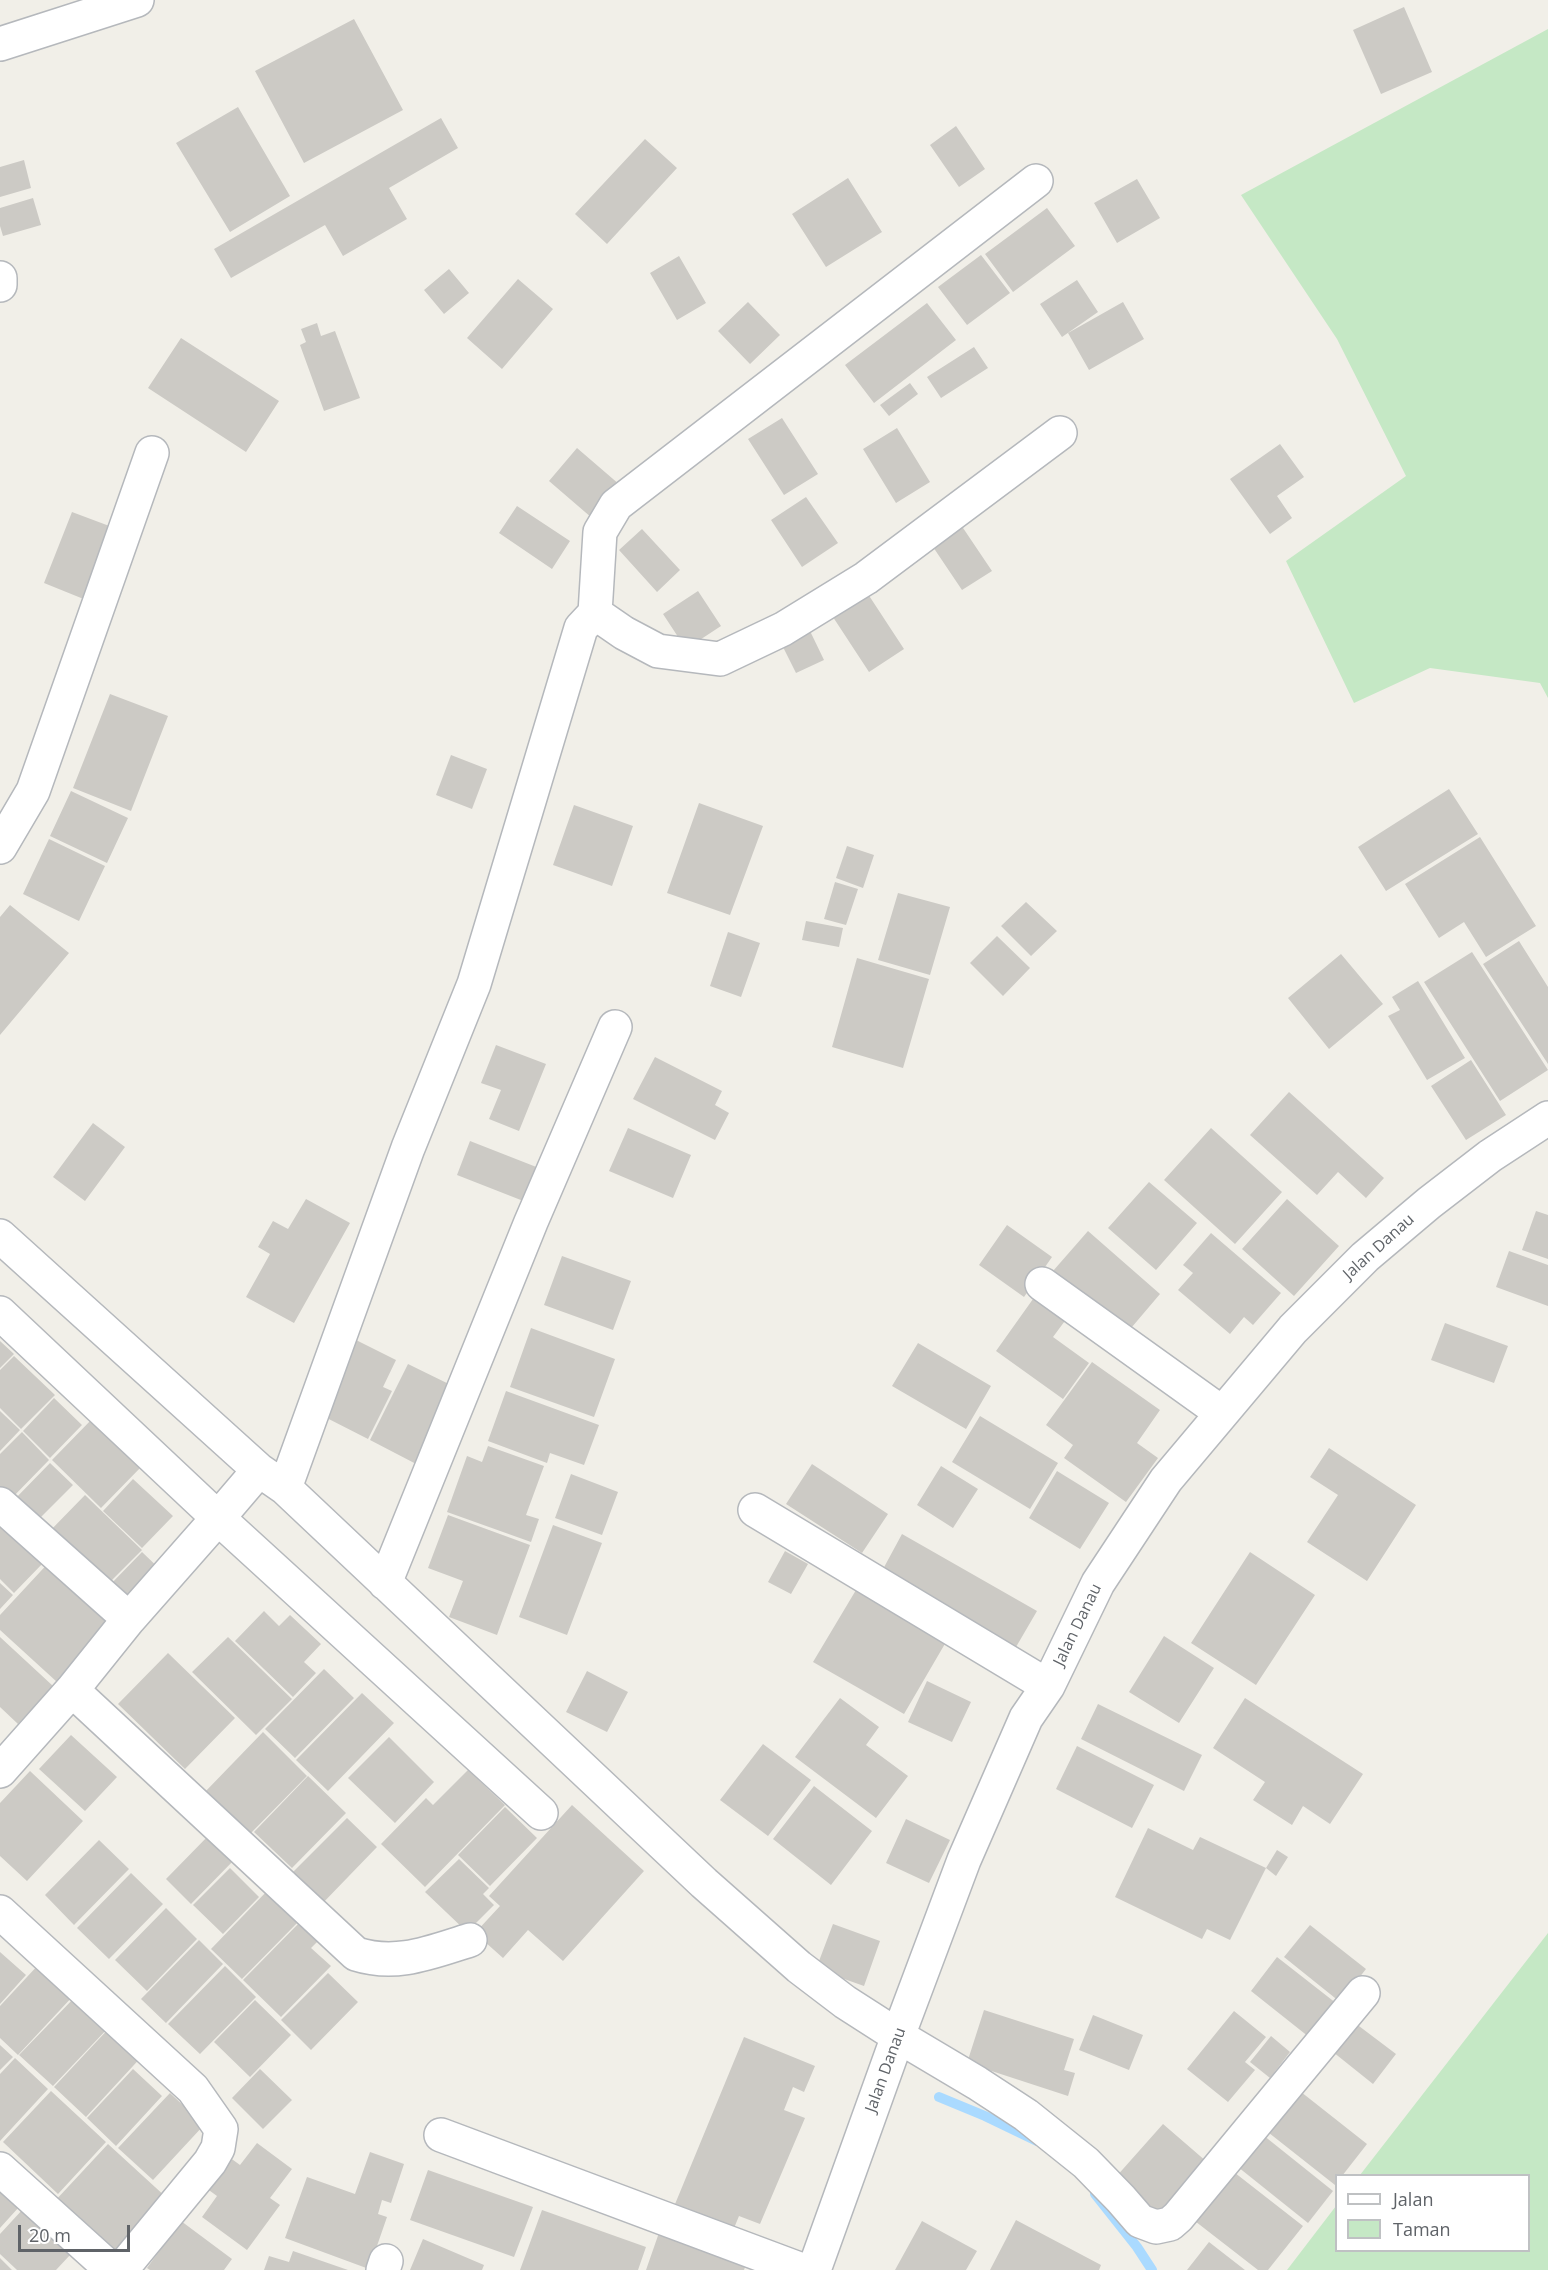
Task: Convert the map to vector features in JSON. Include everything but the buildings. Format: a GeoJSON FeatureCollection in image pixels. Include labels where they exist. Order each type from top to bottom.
{"type":"FeatureCollection","features":[{"type":"Feature","properties":{"kind":"street"},"geometry":{"type":"LineString","coordinates":[[0,44],[137,0]]}},
{"type":"Feature","properties":{"kind":"street"},"geometry":{"type":"LineString","coordinates":[[0,1771],[221,1514],[266,1478],[404,1158],[474,984],[581,628],[595,613],[600,532],[616,505],[1036,181]]}},
{"type":"Feature","properties":{"kind":"street"},"geometry":{"type":"LineString","coordinates":[[0,278],[0,285]]}},
{"type":"Feature","properties":{"kind":"street"},"geometry":{"type":"LineString","coordinates":[[595,613],[624,633],[658,651],[720,659],[783,629],[866,578],[1060,433]]}},
{"type":"Feature","properties":{"kind":"street"},"geometry":{"type":"LineString","coordinates":[[0,847],[33,791],[152,453]]}},
{"type":"Feature","properties":{"kind":"street"},"geometry":{"type":"LineString","coordinates":[[384,1583],[531,1221],[615,1027]]}},
{"type":"Feature","properties":{"kind":"street","name":"Jalan Danau"},"geometry":{"type":"LineString","coordinates":[[814,2270],[964,1860],[1026,1718],[1048,1686],[1098,1583],[1166,1480],[1293,1329],[1365,1257],[1490,1156],[1548,1118]]}},
{"type":"Feature","properties":{"kind":"street"},"geometry":{"type":"LineString","coordinates":[[0,1236],[384,1583],[704,1883],[800,1967],[845,2002],[1026,2115],[1086,2163],[1140,2221],[1156,2227],[1170,2224],[1178,2217],[1363,1993]]}},
{"type":"Feature","properties":{"kind":"street"},"geometry":{"type":"LineString","coordinates":[[1042,1284],[1222,1413]]}},
{"type":"Feature","properties":{"kind":"street"},"geometry":{"type":"LineString","coordinates":[[0,1313],[221,1514],[541,1814]]}},
{"type":"Feature","properties":{"kind":"street"},"geometry":{"type":"LineString","coordinates":[[0,1504],[129,1619]]}},
{"type":"Feature","properties":{"kind":"street"},"geometry":{"type":"LineString","coordinates":[[755,1510],[1048,1686]]}},
{"type":"Feature","properties":{"kind":"street"},"geometry":{"type":"LineString","coordinates":[[72,1690],[356,1954],[373,1960],[390,1961],[470,1940]]}},
{"type":"Feature","properties":{"kind":"street"},"geometry":{"type":"LineString","coordinates":[[0,1912],[193,2089],[221,2129],[219,2148],[210,2162],[103,2266],[0,2169]]}},
{"type":"Feature","properties":{"kind":"street"},"geometry":{"type":"LineString","coordinates":[[441,2135],[802,2270]]}},
{"type":"Feature","properties":{"kind":"green space"},"geometry":{"type":"Polygon","coordinates":[[[1548,29],[1548,698],[1540,683],[1430,668],[1354,703],[1286,561],[1406,476],[1337,339],[1241,195],[1548,29]]]}},
{"type":"Feature","properties":{"kind":"green space"},"geometry":{"type":"Polygon","coordinates":[[[1548,1933],[1548,2270],[1287,2270],[1335,2207],[1335,2252],[1530,2252],[1530,2174],[1361,2174],[1548,1933]]]}},
{"type":"Feature","properties":{"kind":"waterway"},"geometry":{"type":"LineString","coordinates":[[939,2097],[1037,2141]]}},
{"type":"Feature","properties":{"kind":"waterway"},"geometry":{"type":"LineString","coordinates":[[1095,2194],[1137,2247],[1152,2270]]}}]}
